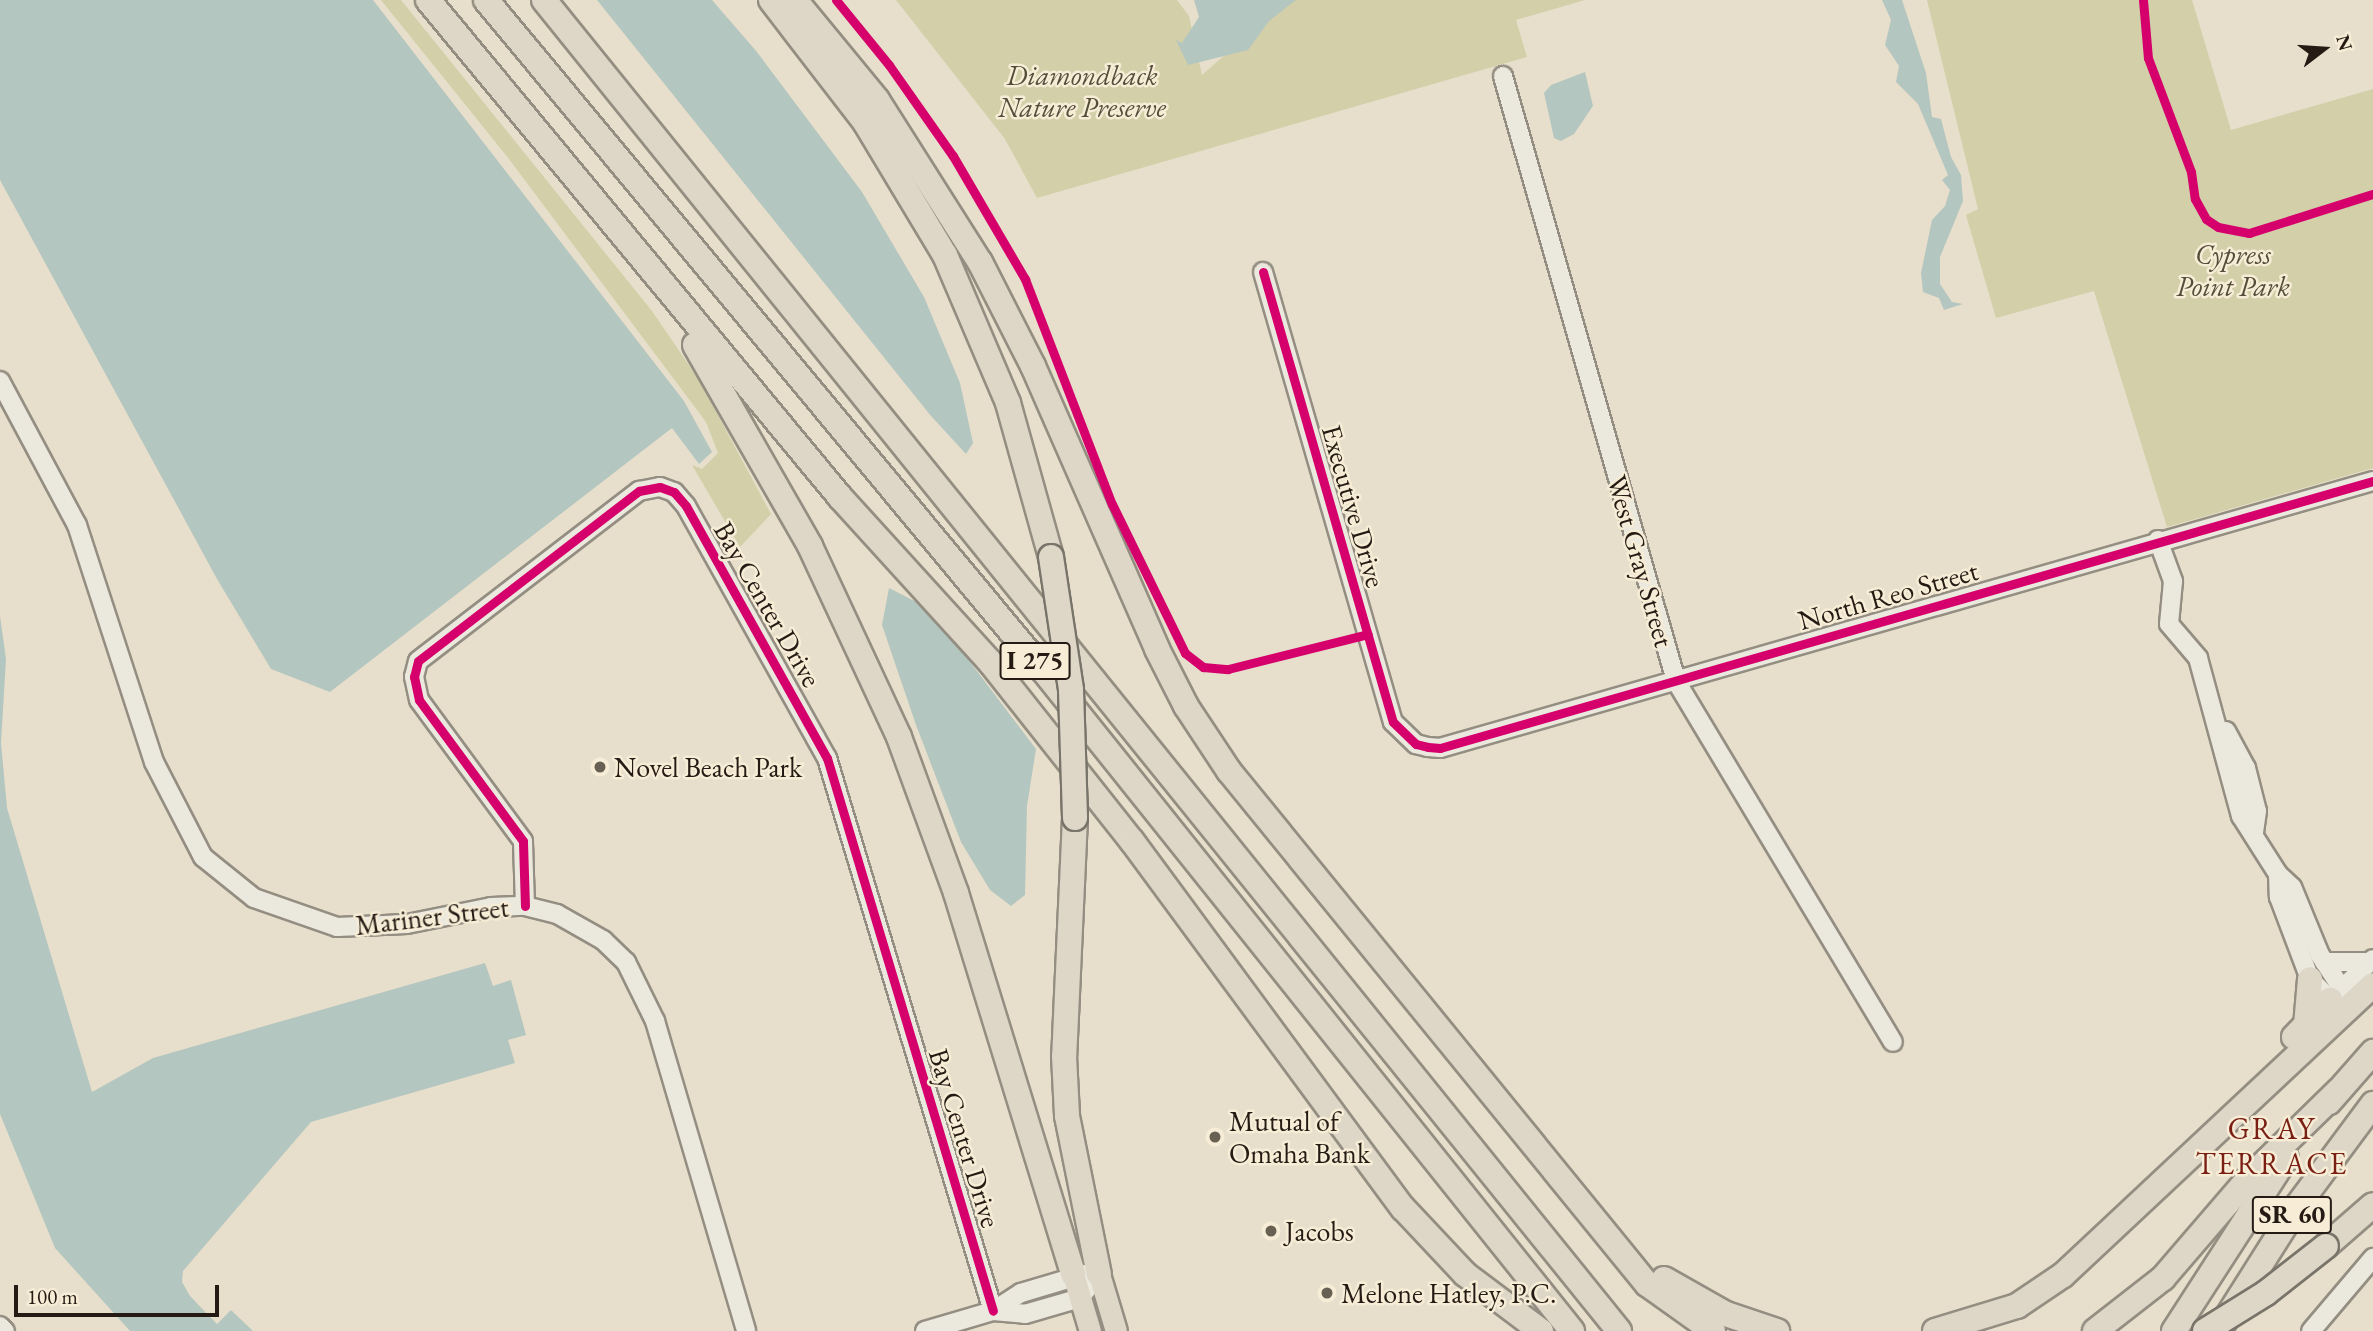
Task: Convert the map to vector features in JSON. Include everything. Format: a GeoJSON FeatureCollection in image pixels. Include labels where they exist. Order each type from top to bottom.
{"type":"FeatureCollection","features":[{"type":"Feature","properties":{"kind":"highway"},"geometry":{"type":"LineString","coordinates":[[428,0],[649,270],[840,497],[990,662],[1132,841],[1403,1208],[1465,1274],[1541,1331]]}},
{"type":"Feature","properties":{"kind":"highway","name":"I 275"},"geometry":{"type":"LineString","coordinates":[[486,0],[1042,670],[1572,1331]]}},
{"type":"Feature","properties":{"kind":"highway","name":"I 275"},"geometry":{"type":"LineString","coordinates":[[544,0],[1619,1331]]}},
{"type":"Feature","properties":{"kind":"highway"},"geometry":{"type":"LineString","coordinates":[[771,0],[865,122],[945,255],[1008,403],[1051,557],[1071,690],[1075,818],[1065,1030],[1067,1116],[1099,1274]]}},
{"type":"Feature","properties":{"kind":"highway"},"geometry":{"type":"LineString","coordinates":[[795,0],[885,111],[980,262],[1038,378],[1157,649],[1207,739],[1236,780],[1622,1250],[1647,1284],[1713,1331]]}},
{"type":"Feature","properties":{"kind":"highway"},"geometry":{"type":"LineString","coordinates":[[649,270],[777,484],[885,704],[956,893],[1077,1286]]}},
{"type":"Feature","properties":{"kind":"highway"},"geometry":{"type":"LineString","coordinates":[[1935,1331],[2017,1306],[2063,1275],[2372,969]]}},
{"type":"Feature","properties":{"kind":"highway"},"geometry":{"type":"LineString","coordinates":[[2306,1026],[2317,971]]}},
{"type":"Feature","properties":{"kind":"highway"},"geometry":{"type":"LineString","coordinates":[[1924,1331],[1972,1314],[2036,1278],[2306,1026],[2336,994]]}},
{"type":"Feature","properties":{"kind":"highway","name":"SR 60"},"geometry":{"type":"LineString","coordinates":[[2174,1331],[2271,1178],[2339,1090],[2373,1052]]}},
{"type":"Feature","properties":{"kind":"highway"},"geometry":{"type":"LineString","coordinates":[[2095,1331],[2163,1278],[2250,1177],[2339,1090]]}},
{"type":"Feature","properties":{"kind":"highway","name":"SR 60"},"geometry":{"type":"LineString","coordinates":[[2218,1331],[2298,1205],[2373,1104]]}},
{"type":"Feature","properties":{"kind":"highway"},"geometry":{"type":"LineString","coordinates":[[2205,1331],[2266,1293],[2373,1205]]}},
{"type":"Feature","properties":{"kind":"highway"},"geometry":{"type":"LineString","coordinates":[[1622,1250],[1696,1299],[1777,1331]]}},
{"type":"Feature","properties":{"kind":"main road"},"geometry":{"type":"LineString","coordinates":[[1099,1274],[1116,1331]]}},
{"type":"Feature","properties":{"kind":"main road"},"geometry":{"type":"LineString","coordinates":[[1077,1286],[1090,1331]]}},
{"type":"Feature","properties":{"kind":"street","name":"West Gray Street"},"geometry":{"type":"LineString","coordinates":[[1503,76],[1676,681],[1893,1042]]}},
{"type":"Feature","properties":{"kind":"street","name":"Executive Drive"},"geometry":{"type":"LineString","coordinates":[[1263,272],[1393,722],[1416,744]]}},
{"type":"Feature","properties":{"kind":"street","name":"Mariner Street"},"geometry":{"type":"LineString","coordinates":[[0,381],[77,525],[154,762],[203,857],[254,898],[337,926],[407,924],[491,907],[525,905],[557,915],[594,933],[626,962],[643,990],[746,1331]]}},
{"type":"Feature","properties":{"kind":"street","name":"North Reo Street"},"geometry":{"type":"LineString","coordinates":[[1416,744],[1440,748],[2158,540],[2373,481]]}},
{"type":"Feature","properties":{"kind":"street","name":"Bay Center Drive"},"geometry":{"type":"LineString","coordinates":[[525,905],[523,841],[419,700],[414,677],[418,661],[639,491],[660,487],[674,492],[686,506],[827,758],[993,1311]]}},
{"type":"Feature","properties":{"kind":"street"},"geometry":{"type":"LineString","coordinates":[[2158,540],[2173,581],[2169,624],[2199,658],[2212,707],[2246,768],[2257,811],[2253,833],[2278,874],[2279,897],[2317,971],[2336,994],[2372,969]]}},
{"type":"Feature","properties":{"kind":"street"},"geometry":{"type":"LineString","coordinates":[[2317,971],[2372,969]]}},
{"type":"Feature","properties":{"kind":"street"},"geometry":{"type":"LineString","coordinates":[[2311,1331],[2373,1258]]}},
{"type":"Feature","properties":{"kind":"street"},"geometry":{"type":"LineString","coordinates":[[993,1311],[1025,1314],[1099,1274]]}},
{"type":"Feature","properties":{"kind":"street"},"geometry":{"type":"LineString","coordinates":[[925,1331],[993,1311],[1021,1293],[1077,1286]]}},
{"type":"Feature","properties":{"kind":"street"},"geometry":{"type":"LineString","coordinates":[[0,1326],[5,1331]]}},
{"type":"Feature","properties":{"kind":"green space"},"geometry":{"type":"Polygon","coordinates":[[[381,0],[401,0],[652,311],[699,380],[771,514],[740,547],[692,465],[702,469],[718,453],[706,422],[509,159],[381,0]]]}},
{"type":"Feature","properties":{"kind":"green space","name":"Diamondback Nature Preserve"},"geometry":{"type":"Polygon","coordinates":[[[896,0],[1177,0],[1189,16],[1202,75],[1288,0],[1585,0],[1516,20],[1527,57],[1037,198],[1005,139],[896,0]]]}},
{"type":"Feature","properties":{"kind":"green space","name":"Cypress Point Park"},"geometry":{"type":"Polygon","coordinates":[[[1927,0],[2192,0],[2231,130],[2373,89],[2373,468],[2167,527],[2094,291],[1996,318],[1966,215],[1978,209],[1927,0]]]}},
{"type":"Feature","properties":{"kind":"shaded area"},"geometry":{"type":"Polygon","coordinates":[[[0,0],[373,0],[684,401],[712,452],[699,464],[672,428],[330,692],[271,669],[217,579],[0,180],[0,0]]]}},
{"type":"Feature","properties":{"kind":"shaded area"},"geometry":{"type":"Polygon","coordinates":[[[597,0],[712,0],[757,52],[862,192],[924,297],[960,383],[973,443],[966,454],[931,416],[597,0]]]}},
{"type":"Feature","properties":{"kind":"shaded area"},"geometry":{"type":"Polygon","coordinates":[[[1194,0],[1296,0],[1269,21],[1248,50],[1188,65],[1176,40],[1182,43],[1199,17],[1194,0]]]}},
{"type":"Feature","properties":{"kind":"shaded area"},"geometry":{"type":"Polygon","coordinates":[[[1882,0],[1902,0],[1926,73],[1932,117],[1941,119],[1951,157],[1961,175],[1963,201],[1940,257],[1940,284],[1952,302],[1963,304],[1944,310],[1939,298],[1923,292],[1921,273],[1932,220],[1945,206],[1950,190],[1942,180],[1948,175],[1918,104],[1896,82],[1899,66],[1885,45],[1891,20],[1882,0]]]}},
{"type":"Feature","properties":{"kind":"shaded area"},"geometry":{"type":"Polygon","coordinates":[[[1585,72],[1593,106],[1574,134],[1561,141],[1554,138],[1544,93],[1551,85],[1585,72]]]}},
{"type":"Feature","properties":{"kind":"shaded area"},"geometry":{"type":"Polygon","coordinates":[[[889,588],[930,609],[1036,749],[1027,806],[1025,895],[1011,906],[990,890],[961,842],[916,725],[882,625],[889,588]]]}},
{"type":"Feature","properties":{"kind":"shaded area"},"geometry":{"type":"Polygon","coordinates":[[[0,616],[6,659],[1,743],[7,808],[92,1092],[153,1058],[485,963],[493,986],[511,980],[526,1035],[508,1040],[515,1063],[311,1122],[183,1271],[182,1282],[190,1296],[217,1324],[231,1310],[253,1331],[130,1331],[55,1248],[0,1114],[0,616]]]}},
{"type":"Feature","properties":{"kind":"cycle path"},"geometry":{"type":"LineString","coordinates":[[836,0],[889,65],[953,156],[1025,279],[1112,504],[1185,653],[1203,667],[1228,669],[1368,634]]}},
{"type":"Feature","properties":{"kind":"cycle path"},"geometry":{"type":"LineString","coordinates":[[2143,0],[2148,58],[2191,172],[2195,199],[2206,219],[2218,227],[2249,233],[2373,194]]}},
{"type":"Feature","properties":{"kind":"cycle path"},"geometry":{"type":"LineString","coordinates":[[1263,272],[1393,722],[1416,744],[1428,747],[1440,748],[2373,481]]}},
{"type":"Feature","properties":{"kind":"cycle path"},"geometry":{"type":"LineString","coordinates":[[525,906],[523,841],[419,700],[414,677],[418,661],[639,491],[660,487],[674,492],[686,506],[827,758],[993,1311]]}},
{"type":"Feature","properties":{"kind":"place","name":"Novel Beach Park"},"geometry":{"type":"Point","coordinates":[600,767]}},
{"type":"Feature","properties":{"kind":"place","name":"Mutual of Omaha Bank"},"geometry":{"type":"Point","coordinates":[1215,1137]}},
{"type":"Feature","properties":{"kind":"place","name":"Jacobs"},"geometry":{"type":"Point","coordinates":[1271,1231]}},
{"type":"Feature","properties":{"kind":"place","name":"Melone Hatley, P.C."},"geometry":{"type":"Point","coordinates":[1327,1293]}},
{"type":"Feature","properties":{"kind":"district","name":"GRAY TERRACE"},"geometry":{"type":"Point","coordinates":[2272,1146]}}]}
